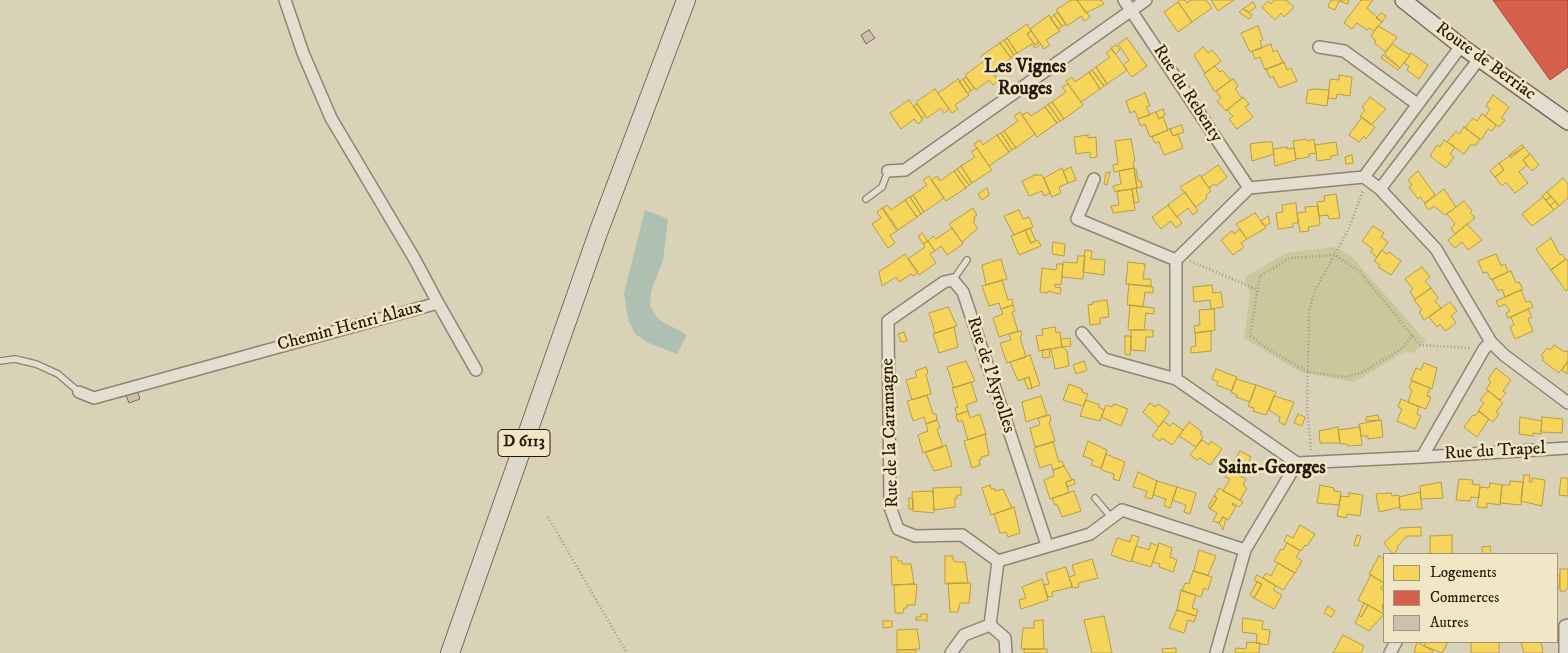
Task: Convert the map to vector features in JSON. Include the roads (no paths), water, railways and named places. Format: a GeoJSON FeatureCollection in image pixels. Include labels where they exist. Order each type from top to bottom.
{"type":"FeatureCollection","features":[{"type":"Feature","properties":{"kind":"main road","name":"D 6113"},"geometry":{"type":"LineString","coordinates":[[598,233],[674,0]]}},
{"type":"Feature","properties":{"kind":"main road","name":"D 6113"},"geometry":{"type":"LineString","coordinates":[[450,653],[598,233],[687,0]]}},
{"type":"Feature","properties":{"kind":"main road","name":"Route de Berriac"},"geometry":{"type":"LineString","coordinates":[[1403,0],[1461,46],[1568,122]]}},
{"type":"Feature","properties":{"kind":"street","name":"Chemin Henri Alaux"},"geometry":{"type":"LineString","coordinates":[[79,392],[94,398],[438,303],[414,258],[331,118],[303,53],[284,0]]}},
{"type":"Feature","properties":{"kind":"street","name":"Rue du Rebenty"},"geometry":{"type":"LineString","coordinates":[[1124,0],[1249,188]]}},
{"type":"Feature","properties":{"kind":"street"},"geometry":{"type":"LineString","coordinates":[[888,171],[905,170],[1146,0]]}},
{"type":"Feature","properties":{"kind":"street"},"geometry":{"type":"LineString","coordinates":[[1366,178],[1417,104],[1461,46]]}},
{"type":"Feature","properties":{"kind":"street"},"geometry":{"type":"LineString","coordinates":[[1319,47],[1344,51],[1417,104]]}},
{"type":"Feature","properties":{"kind":"street"},"geometry":{"type":"LineString","coordinates":[[1380,189],[1479,59]]}},
{"type":"Feature","properties":{"kind":"street"},"geometry":{"type":"LineString","coordinates":[[1176,379],[1178,258],[1249,188],[1366,178],[1380,189],[1436,249],[1488,346],[1504,355],[1568,403]]}},
{"type":"Feature","properties":{"kind":"street"},"geometry":{"type":"LineString","coordinates":[[1094,179],[1077,219],[1178,258]]}},
{"type":"Feature","properties":{"kind":"street","name":"Rue de la Caramagne"},"geometry":{"type":"LineString","coordinates":[[953,280],[944,282],[888,322],[890,507],[898,529],[916,536],[962,535],[998,560]]}},
{"type":"Feature","properties":{"kind":"street","name":"Rue de l'Ayrolles"},"geometry":{"type":"LineString","coordinates":[[953,280],[963,292],[1047,545]]}},
{"type":"Feature","properties":{"kind":"street"},"geometry":{"type":"LineString","coordinates":[[438,303],[476,370]]}},
{"type":"Feature","properties":{"kind":"street"},"geometry":{"type":"LineString","coordinates":[[1082,333],[1104,359],[1176,379],[1297,463],[1245,550],[1216,653]]}},
{"type":"Feature","properties":{"kind":"street"},"geometry":{"type":"LineString","coordinates":[[1422,456],[1488,346]]}},
{"type":"Feature","properties":{"kind":"street","name":"Rue du Trapel"},"geometry":{"type":"LineString","coordinates":[[1297,463],[1568,448]]}},
{"type":"Feature","properties":{"kind":"street"},"geometry":{"type":"LineString","coordinates":[[990,625],[998,560],[1097,530],[1122,510],[1245,550]]}},
{"type":"Feature","properties":{"kind":"street"},"geometry":{"type":"LineString","coordinates":[[951,653],[964,635],[990,625]]}},
{"type":"Feature","properties":{"kind":"street"},"geometry":{"type":"LineString","coordinates":[[990,625],[1005,638],[1006,653]]}},
{"type":"Feature","properties":{"kind":"street"},"geometry":{"type":"LineString","coordinates":[[1565,653],[1565,626],[1568,625]]}},
{"type":"Feature","properties":{"kind":"lane"},"geometry":{"type":"LineString","coordinates":[[866,199],[882,187],[888,171]]}},
{"type":"Feature","properties":{"kind":"lane"},"geometry":{"type":"LineString","coordinates":[[953,280],[967,260]]}},
{"type":"Feature","properties":{"kind":"lane"},"geometry":{"type":"LineString","coordinates":[[0,361],[15,359],[36,364],[58,374],[79,392]]}},
{"type":"Feature","properties":{"kind":"lane"},"geometry":{"type":"LineString","coordinates":[[1096,498],[1111,517]]}},
{"type":"Feature","properties":{"kind":"district","name":"Les Vignes Rouges"},"geometry":{"type":"Point","coordinates":[1025,79]}},
{"type":"Feature","properties":{"kind":"district","name":"Saint-Georges"},"geometry":{"type":"Point","coordinates":[1272,469]}}]}
